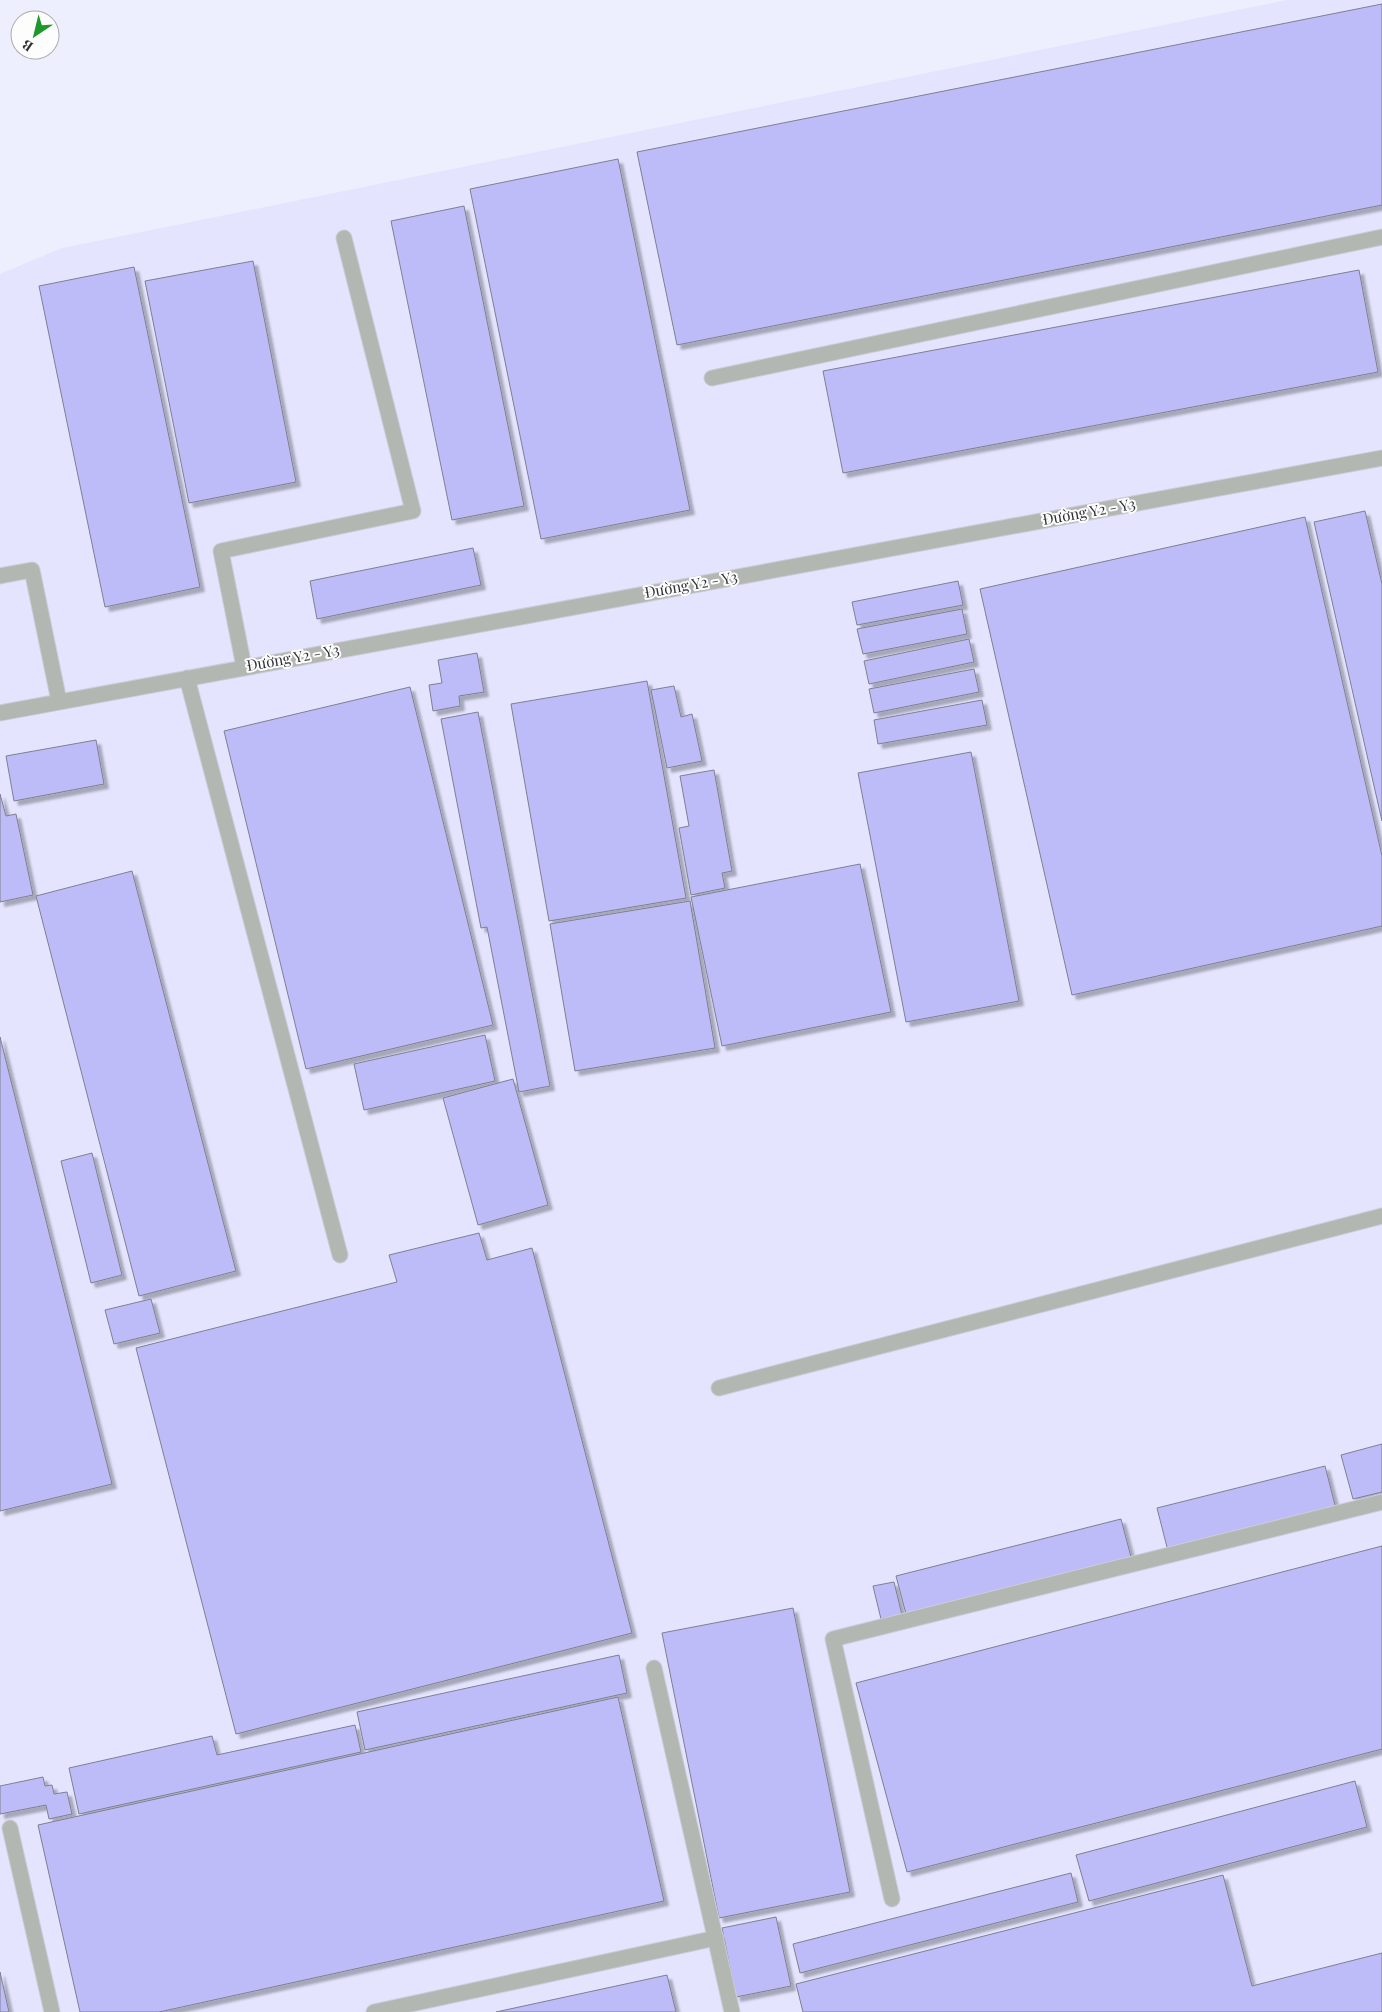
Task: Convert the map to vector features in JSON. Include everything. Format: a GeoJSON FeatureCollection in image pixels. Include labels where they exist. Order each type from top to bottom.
{"type":"FeatureCollection","features":[{"type":"Feature","properties":{"kind":"lane"},"geometry":{"type":"LineString","coordinates":[[712,378],[1382,236]]}},
{"type":"Feature","properties":{"kind":"lane"},"geometry":{"type":"LineString","coordinates":[[244,668],[221,551],[413,511],[344,238]]}},
{"type":"Feature","properties":{"kind":"lane","name":"Đường Y2 - Y3"},"geometry":{"type":"LineString","coordinates":[[0,713],[1382,458]]}},
{"type":"Feature","properties":{"kind":"lane"},"geometry":{"type":"LineString","coordinates":[[0,576],[32,570],[59,701]]}},
{"type":"Feature","properties":{"kind":"lane"},"geometry":{"type":"LineString","coordinates":[[187,678],[340,1255]]}},
{"type":"Feature","properties":{"kind":"lane"},"geometry":{"type":"LineString","coordinates":[[719,1388],[1382,1216]]}},
{"type":"Feature","properties":{"kind":"lane"},"geometry":{"type":"LineString","coordinates":[[892,1899],[832,1639],[1382,1502]]}},
{"type":"Feature","properties":{"kind":"lane"},"geometry":{"type":"LineString","coordinates":[[654,1668],[732,2012]]}},
{"type":"Feature","properties":{"kind":"lane"},"geometry":{"type":"LineString","coordinates":[[10,1828],[52,2012]]}},
{"type":"Feature","properties":{"kind":"lane"},"geometry":{"type":"LineString","coordinates":[[374,2012],[716,1938]]}},
{"type":"Feature","properties":{"kind":"shaded area"},"geometry":{"type":"Polygon","coordinates":[[[1287,0],[1382,0],[1382,2012],[0,2012],[0,274],[62,248],[1287,0]]]}},
{"type":"Feature","properties":{"kind":"building"},"geometry":{"type":"Polygon","coordinates":[[[1382,4],[1382,205],[677,345],[637,152],[1382,4]]]}},
{"type":"Feature","properties":{"kind":"building"},"geometry":{"type":"Polygon","coordinates":[[[618,159],[690,510],[541,539],[470,189],[618,159]]]}},
{"type":"Feature","properties":{"kind":"building"},"geometry":{"type":"Polygon","coordinates":[[[464,206],[524,506],[452,520],[391,221],[464,206]]]}},
{"type":"Feature","properties":{"kind":"building"},"geometry":{"type":"Polygon","coordinates":[[[253,261],[296,482],[189,503],[145,281],[253,261]]]}},
{"type":"Feature","properties":{"kind":"building"},"geometry":{"type":"Polygon","coordinates":[[[134,267],[200,587],[105,607],[39,286],[134,267]]]}},
{"type":"Feature","properties":{"kind":"building"},"geometry":{"type":"Polygon","coordinates":[[[1359,270],[1378,372],[843,473],[823,371],[1359,270]]]}},
{"type":"Feature","properties":{"kind":"building"},"geometry":{"type":"Polygon","coordinates":[[[1365,511],[1382,584],[1382,821],[1314,522],[1365,511]]]}},
{"type":"Feature","properties":{"kind":"building"},"geometry":{"type":"Polygon","coordinates":[[[1305,517],[1382,856],[1382,926],[1072,995],[980,589],[1305,517]]]}},
{"type":"Feature","properties":{"kind":"building"},"geometry":{"type":"Polygon","coordinates":[[[473,548],[481,585],[317,619],[310,581],[473,548]]]}},
{"type":"Feature","properties":{"kind":"building"},"geometry":{"type":"Polygon","coordinates":[[[958,581],[963,605],[857,625],[852,602],[958,581]]]}},
{"type":"Feature","properties":{"kind":"building"},"geometry":{"type":"Polygon","coordinates":[[[962,609],[967,634],[863,654],[857,629],[962,609]]]}},
{"type":"Feature","properties":{"kind":"building"},"geometry":{"type":"Polygon","coordinates":[[[969,639],[974,662],[869,684],[864,661],[969,639]]]}},
{"type":"Feature","properties":{"kind":"building"},"geometry":{"type":"Polygon","coordinates":[[[477,653],[484,692],[459,696],[460,706],[433,711],[429,685],[442,683],[438,660],[477,653]]]}},
{"type":"Feature","properties":{"kind":"building"},"geometry":{"type":"Polygon","coordinates":[[[974,669],[979,692],[874,713],[869,689],[974,669]]]}},
{"type":"Feature","properties":{"kind":"building"},"geometry":{"type":"Polygon","coordinates":[[[647,681],[686,898],[549,921],[511,704],[647,681]]]}},
{"type":"Feature","properties":{"kind":"building"},"geometry":{"type":"Polygon","coordinates":[[[674,686],[681,717],[692,714],[702,761],[667,768],[651,690],[674,686]]]}},
{"type":"Feature","properties":{"kind":"building"},"geometry":{"type":"Polygon","coordinates":[[[410,687],[493,1025],[306,1069],[224,731],[410,687]]]}},
{"type":"Feature","properties":{"kind":"building"},"geometry":{"type":"Polygon","coordinates":[[[982,700],[987,725],[878,744],[874,720],[982,700]]]}},
{"type":"Feature","properties":{"kind":"building"},"geometry":{"type":"Polygon","coordinates":[[[478,712],[550,1086],[519,1092],[487,927],[481,928],[441,719],[478,712]]]}},
{"type":"Feature","properties":{"kind":"building"},"geometry":{"type":"Polygon","coordinates":[[[96,740],[104,784],[14,801],[6,756],[96,740]]]}},
{"type":"Feature","properties":{"kind":"building"},"geometry":{"type":"Polygon","coordinates":[[[971,752],[1019,1001],[906,1022],[858,773],[971,752]]]}},
{"type":"Feature","properties":{"kind":"building"},"geometry":{"type":"Polygon","coordinates":[[[714,770],[732,871],[722,873],[725,888],[691,895],[679,828],[689,826],[680,776],[714,770]]]}},
{"type":"Feature","properties":{"kind":"building"},"geometry":{"type":"Polygon","coordinates":[[[0,794],[6,816],[16,814],[33,895],[0,902],[0,794]]]}},
{"type":"Feature","properties":{"kind":"building"},"geometry":{"type":"Polygon","coordinates":[[[860,864],[891,1012],[722,1046],[691,897],[860,864]]]}},
{"type":"Feature","properties":{"kind":"building"},"geometry":{"type":"Polygon","coordinates":[[[132,871],[236,1271],[139,1296],[36,896],[132,871]]]}},
{"type":"Feature","properties":{"kind":"building"},"geometry":{"type":"Polygon","coordinates":[[[690,901],[715,1048],[575,1071],[550,924],[690,901]]]}},
{"type":"Feature","properties":{"kind":"building"},"geometry":{"type":"Polygon","coordinates":[[[485,1035],[495,1081],[364,1110],[354,1064],[485,1035]]]}},
{"type":"Feature","properties":{"kind":"building"},"geometry":{"type":"Polygon","coordinates":[[[0,1037],[112,1484],[0,1511],[0,1037]]]}},
{"type":"Feature","properties":{"kind":"building"},"geometry":{"type":"Polygon","coordinates":[[[513,1079],[548,1205],[478,1225],[443,1098],[513,1079]]]}},
{"type":"Feature","properties":{"kind":"building"},"geometry":{"type":"Polygon","coordinates":[[[92,1153],[122,1275],[91,1283],[61,1161],[92,1153]]]}},
{"type":"Feature","properties":{"kind":"building"},"geometry":{"type":"Polygon","coordinates":[[[479,1233],[487,1260],[532,1248],[632,1633],[236,1734],[136,1348],[397,1282],[389,1255],[479,1233]]]}},
{"type":"Feature","properties":{"kind":"building"},"geometry":{"type":"Polygon","coordinates":[[[151,1299],[160,1333],[114,1344],[105,1310],[151,1299]]]}},
{"type":"Feature","properties":{"kind":"building"},"geometry":{"type":"Polygon","coordinates":[[[1382,1444],[1382,1492],[1353,1499],[1341,1455],[1382,1444]]]}},
{"type":"Feature","properties":{"kind":"building"},"geometry":{"type":"Polygon","coordinates":[[[1325,1466],[1336,1509],[1168,1551],[1157,1508],[1325,1466]]]}},
{"type":"Feature","properties":{"kind":"building"},"geometry":{"type":"Polygon","coordinates":[[[1121,1519],[1131,1557],[906,1614],[896,1576],[1121,1519]]]}},
{"type":"Feature","properties":{"kind":"building"},"geometry":{"type":"Polygon","coordinates":[[[1382,1546],[1382,1749],[907,1872],[856,1683],[1382,1546]]]}},
{"type":"Feature","properties":{"kind":"building"},"geometry":{"type":"Polygon","coordinates":[[[894,1582],[902,1615],[881,1619],[873,1586],[894,1582]]]}},
{"type":"Feature","properties":{"kind":"building"},"geometry":{"type":"Polygon","coordinates":[[[793,1608],[850,1892],[719,1918],[662,1633],[793,1608]]]}},
{"type":"Feature","properties":{"kind":"building"},"geometry":{"type":"Polygon","coordinates":[[[619,1655],[627,1693],[365,1750],[357,1712],[619,1655]]]}},
{"type":"Feature","properties":{"kind":"building"},"geometry":{"type":"Polygon","coordinates":[[[618,1697],[664,1901],[159,2012],[80,2012],[38,1825],[618,1697]]]}},
{"type":"Feature","properties":{"kind":"building"},"geometry":{"type":"Polygon","coordinates":[[[355,1725],[361,1752],[79,1814],[69,1768],[212,1736],[217,1755],[355,1725]]]}},
{"type":"Feature","properties":{"kind":"building"},"geometry":{"type":"Polygon","coordinates":[[[43,1777],[45,1786],[52,1785],[54,1794],[67,1792],[72,1814],[49,1819],[46,1805],[0,1814],[0,1786],[43,1777]]]}},
{"type":"Feature","properties":{"kind":"building"},"geometry":{"type":"Polygon","coordinates":[[[1355,1781],[1367,1827],[1089,1901],[1076,1855],[1355,1781]]]}},
{"type":"Feature","properties":{"kind":"building"},"geometry":{"type":"Polygon","coordinates":[[[1071,1873],[1078,1902],[800,1973],[793,1944],[1071,1873]]]}},
{"type":"Feature","properties":{"kind":"building"},"geometry":{"type":"Polygon","coordinates":[[[1223,1875],[1252,1986],[1382,1953],[1382,2012],[803,2012],[796,1984],[1223,1875]]]}},
{"type":"Feature","properties":{"kind":"building"},"geometry":{"type":"Polygon","coordinates":[[[776,1917],[791,1986],[736,1997],[722,1928],[776,1917]]]}},
{"type":"Feature","properties":{"kind":"building"},"geometry":{"type":"Polygon","coordinates":[[[0,1972],[9,2012],[0,2012],[0,1972]]]}},
{"type":"Feature","properties":{"kind":"building"},"geometry":{"type":"Polygon","coordinates":[[[667,1975],[676,2012],[496,2012],[667,1975]]]}}]}
